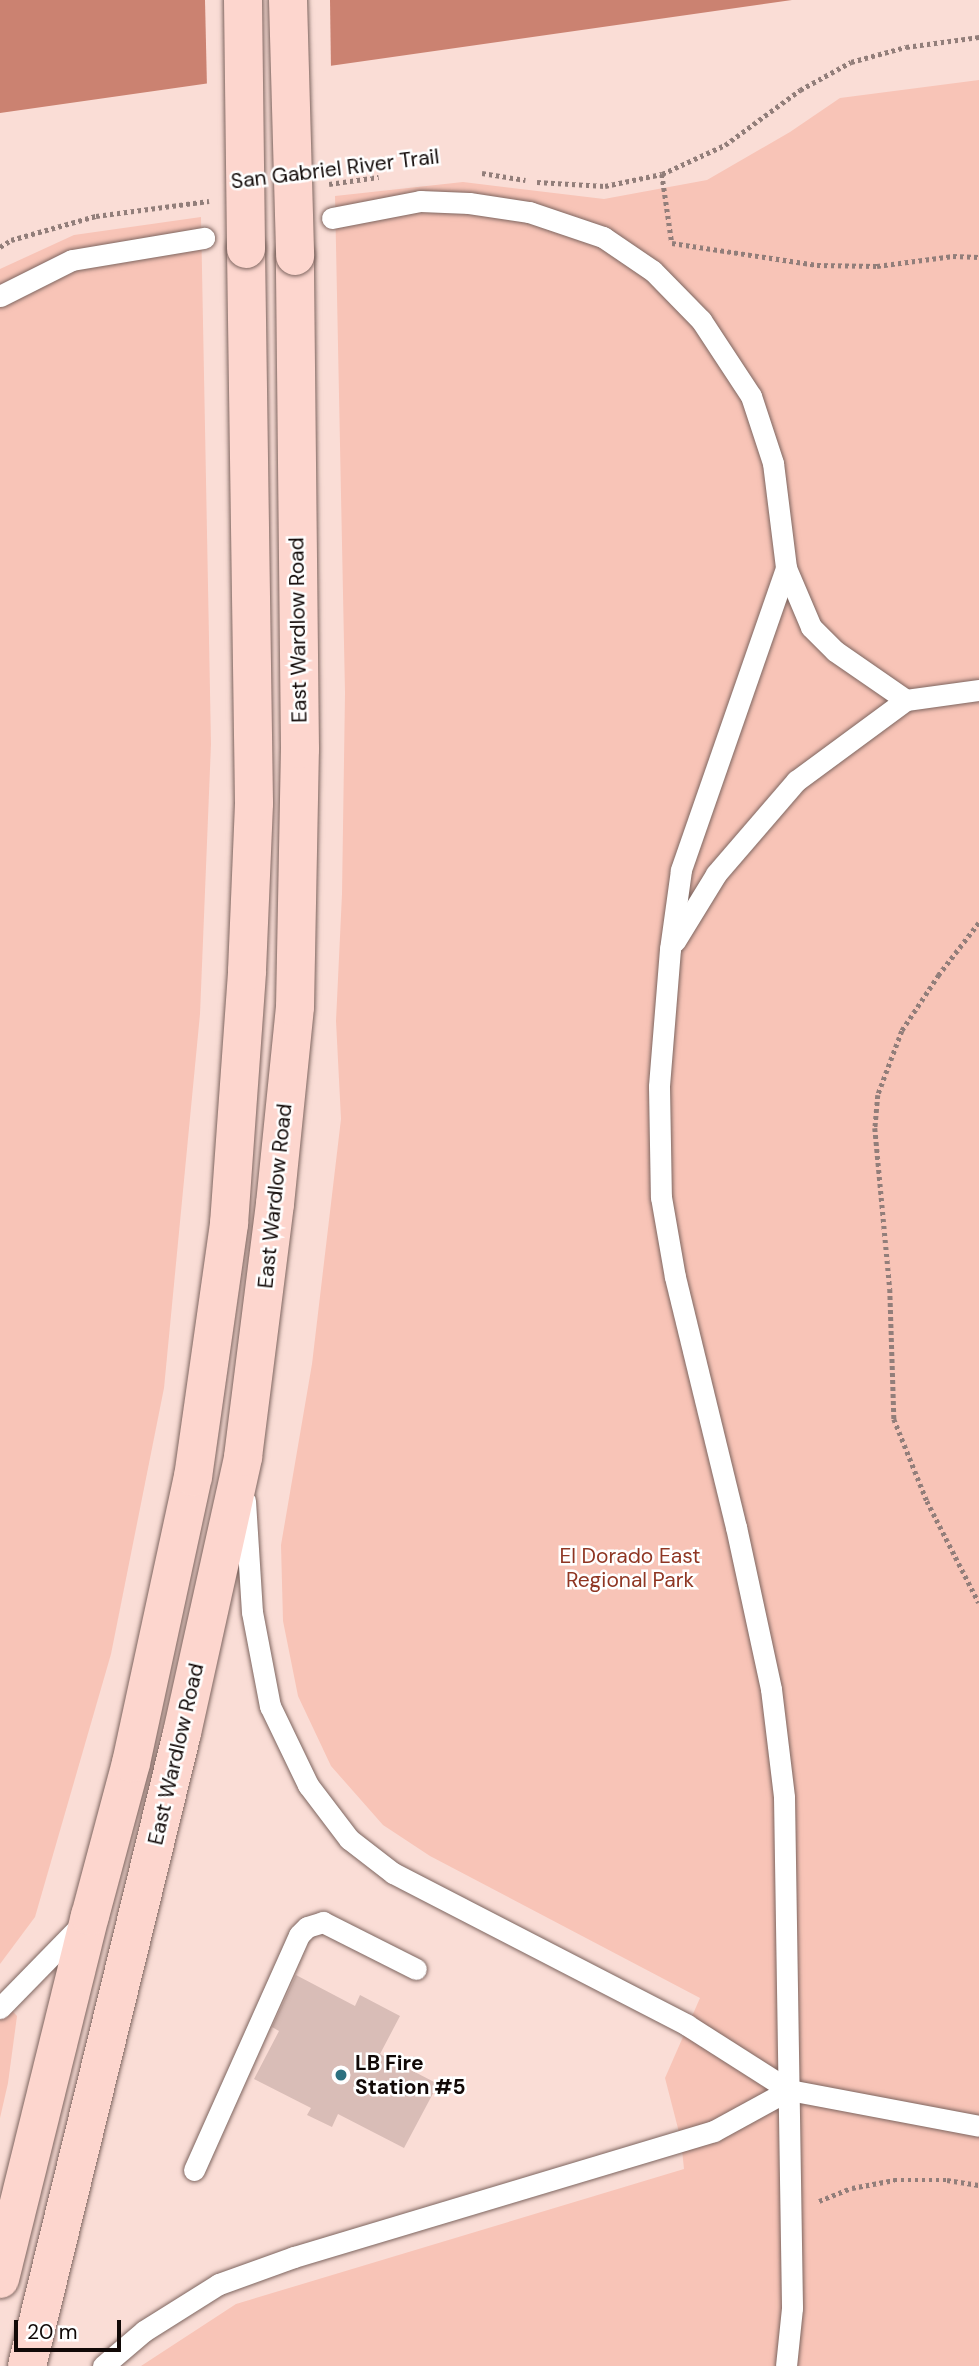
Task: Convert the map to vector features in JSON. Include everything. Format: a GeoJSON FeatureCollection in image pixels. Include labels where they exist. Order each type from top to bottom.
{"type":"FeatureCollection","features":[{"type":"Feature","properties":{"kind":"main road","name":"East Wardlow Road"},"geometry":{"type":"LineString","coordinates":[[0,2279],[131,1763],[192,1477],[229,1224],[247,971],[254,803],[243,0]]}},
{"type":"Feature","properties":{"kind":"main road","name":"East Wardlow Road"},"geometry":{"type":"LineString","coordinates":[[27,2366],[173,1773],[243,1457],[275,1204],[295,1007],[300,749],[295,257],[288,0]]}},
{"type":"Feature","properties":{"kind":"lane"},"geometry":{"type":"LineString","coordinates":[[332,218],[420,201],[469,203],[529,212],[603,237],[653,271],[701,320],[751,396],[773,463],[786,568],[811,626],[846,660],[906,699]]}},
{"type":"Feature","properties":{"kind":"lane"},"geometry":{"type":"LineString","coordinates":[[0,296],[72,260],[204,238]]}},
{"type":"Feature","properties":{"kind":"lane"},"geometry":{"type":"LineString","coordinates":[[786,568],[681,870],[670,949],[659,1087],[661,1197],[675,1277],[736,1527],[771,1689],[784,1797],[792,2308],[786,2366]]}},
{"type":"Feature","properties":{"kind":"lane"},"geometry":{"type":"LineString","coordinates":[[670,949],[716,874],[796,781],[906,699],[979,690]]}},
{"type":"Feature","properties":{"kind":"lane"},"geometry":{"type":"LineString","coordinates":[[243,1457],[252,1612],[270,1706],[308,1786],[349,1839],[393,1873],[687,2025],[789,2090],[979,2126]]}},
{"type":"Feature","properties":{"kind":"lane"},"geometry":{"type":"LineString","coordinates":[[0,2008],[90,1916]]}},
{"type":"Feature","properties":{"kind":"lane"},"geometry":{"type":"LineString","coordinates":[[194,2170],[299,1936],[307,1927],[323,1922],[416,1969]]}},
{"type":"Feature","properties":{"kind":"lane"},"geometry":{"type":"LineString","coordinates":[[103,2366],[144,2332],[219,2284],[294,2257],[714,2130],[789,2090]]}},
{"type":"Feature","properties":{"kind":"path"},"geometry":{"type":"LineString","coordinates":[[476,172],[578,186],[605,186],[662,174],[691,164],[725,145],[800,90],[852,62],[893,50],[979,37]]}},
{"type":"Feature","properties":{"kind":"path"},"geometry":{"type":"LineString","coordinates":[[662,174],[672,243],[817,265],[877,266],[953,256],[979,257]]}},
{"type":"Feature","properties":{"kind":"path","name":"San Gabriel River Trail"},"geometry":{"type":"LineString","coordinates":[[322,185],[389,176]]}},
{"type":"Feature","properties":{"kind":"path","name":"San Gabriel River Trail"},"geometry":{"type":"LineString","coordinates":[[0,247],[11,240],[96,216],[216,200]]}},
{"type":"Feature","properties":{"kind":"path"},"geometry":{"type":"LineString","coordinates":[[979,923],[902,1031],[878,1095],[875,1128],[890,1289],[894,1419],[927,1501],[979,1604]]}},
{"type":"Feature","properties":{"kind":"path"},"geometry":{"type":"LineString","coordinates":[[791,2207],[815,2202],[852,2188],[894,2180],[947,2180],[979,2185]]}},
{"type":"Feature","properties":{"kind":"green space","name":"El Dorado East Regional Park"},"geometry":{"type":"Polygon","coordinates":[[[979,80],[979,2366],[141,2366],[236,2304],[684,2169],[681,2140],[665,2078],[700,1998],[430,1856],[383,1825],[331,1766],[298,1696],[283,1621],[281,1545],[312,1364],[341,1119],[336,1021],[342,894],[345,693],[335,196],[463,182],[604,199],[707,180],[790,132],[840,98],[979,80]]]}},
{"type":"Feature","properties":{"kind":"green space"},"geometry":{"type":"Polygon","coordinates":[[[201,217],[211,744],[200,1014],[164,1388],[111,1654],[35,1917],[0,1964],[0,269],[74,235],[201,217]]]}},
{"type":"Feature","properties":{"kind":"green space"},"geometry":{"type":"Polygon","coordinates":[[[0,1998],[17,2016],[8,2083],[0,2118],[0,1998]]]}},
{"type":"Feature","properties":{"kind":"shaded area"},"geometry":{"type":"Polygon","coordinates":[[[0,0],[792,0],[0,113],[0,0]]]}},
{"type":"Feature","properties":{"kind":"pier"},"geometry":{"type":"Polygon","coordinates":[[[205,0],[330,0],[331,70],[207,88],[205,0]]]}},
{"type":"Feature","properties":{"kind":"building"},"geometry":{"type":"Polygon","coordinates":[[[296,1975],[355,2006],[360,1995],[400,2016],[380,2054],[438,2084],[404,2148],[338,2114],[332,2127],[307,2115],[311,2108],[254,2079],[279,2031],[272,2027],[296,1975]]]}},
{"type":"Feature","properties":{"kind":"place","name":"LB Fire Station #5"},"geometry":{"type":"Point","coordinates":[341,2075]}}]}
